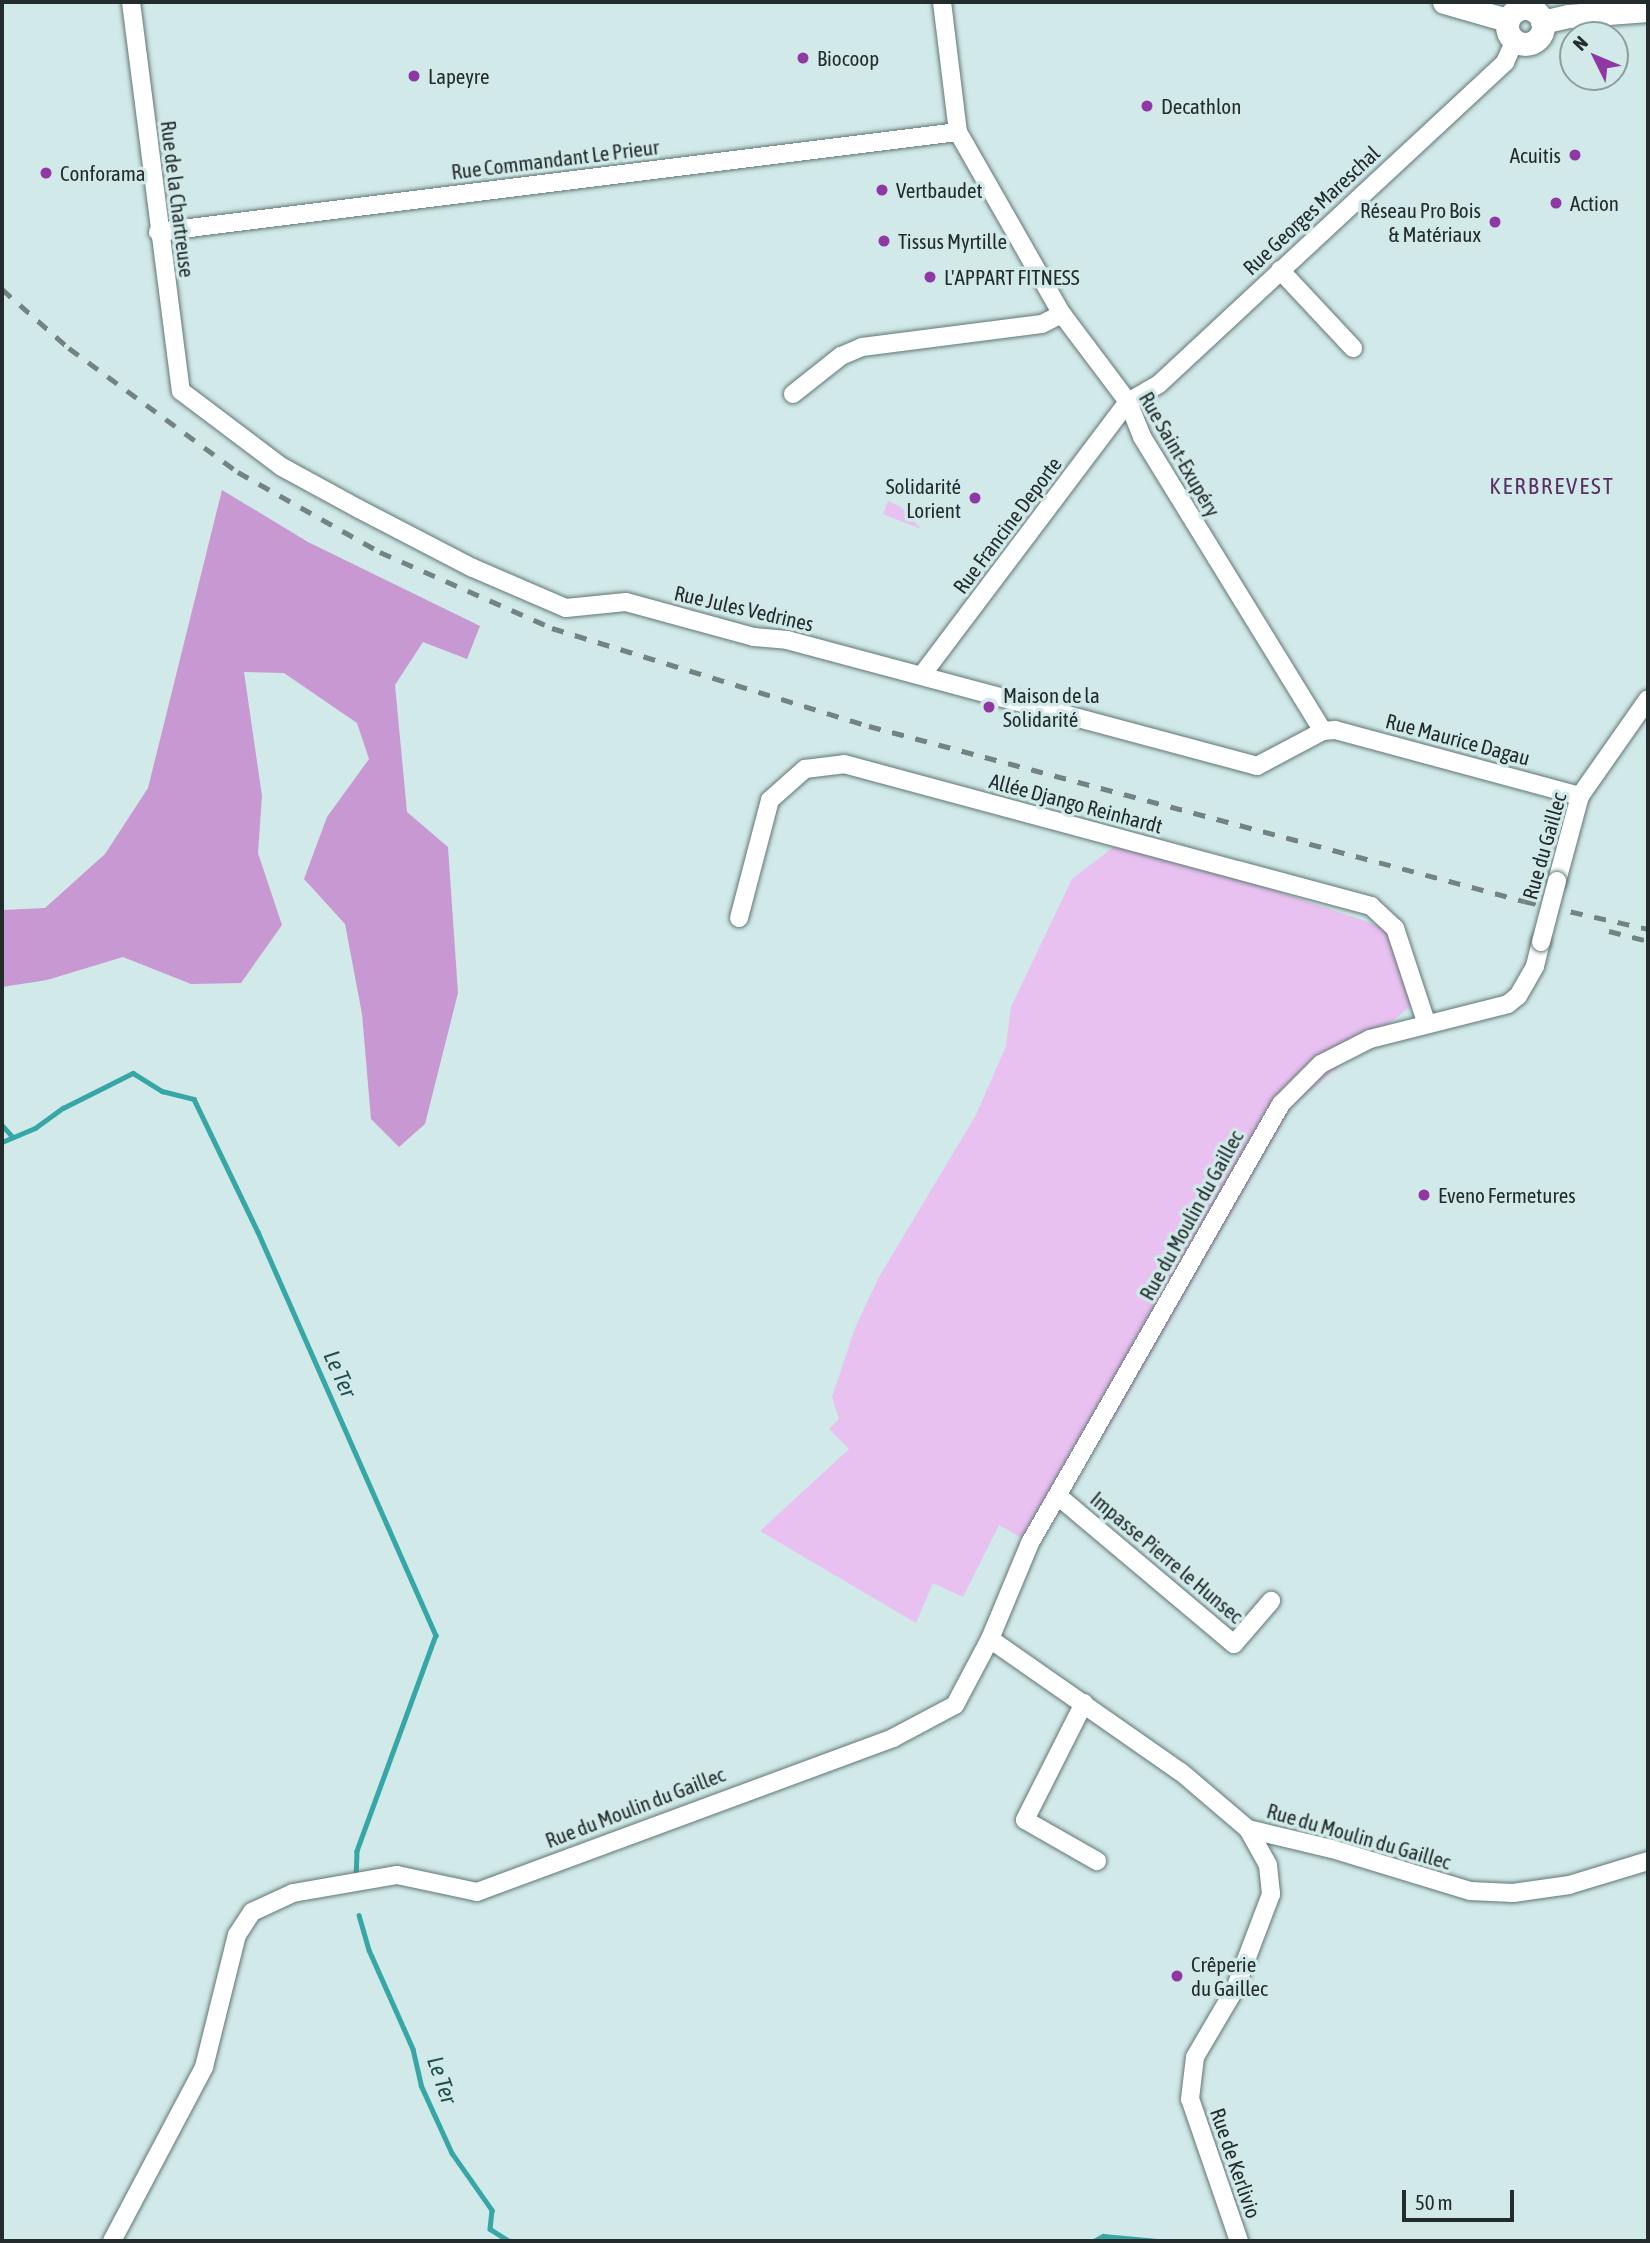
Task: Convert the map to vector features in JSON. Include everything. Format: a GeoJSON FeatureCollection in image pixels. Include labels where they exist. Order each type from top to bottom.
{"type":"FeatureCollection","features":[{"type":"Feature","properties":{"kind":"main road"},"geometry":{"type":"LineString","coordinates":[[1444,2],[1511,31],[1514,10],[1526,7],[1536,12],[1542,22],[1648,10]]}},
{"type":"Feature","properties":{"kind":"street","name":"Rue de la Chartreuse"},"geometry":{"type":"LineString","coordinates":[[131,2],[158,232],[180,389],[188,399]]}},
{"type":"Feature","properties":{"kind":"street","name":"Rue Saint-Exupéry"},"geometry":{"type":"LineString","coordinates":[[942,2],[958,132],[1062,314],[1128,402],[1149,448],[1323,730]]}},
{"type":"Feature","properties":{"kind":"street","name":"Rue Georges Mareschal"},"geometry":{"type":"LineString","coordinates":[[1128,402],[1159,384],[1505,61],[1511,31]]}},
{"type":"Feature","properties":{"kind":"street","name":"Rue Commandant Le Prieur"},"geometry":{"type":"LineString","coordinates":[[158,232],[958,132]]}},
{"type":"Feature","properties":{"kind":"street"},"geometry":{"type":"LineString","coordinates":[[1280,270],[1353,348]]}},
{"type":"Feature","properties":{"kind":"street"},"geometry":{"type":"LineString","coordinates":[[793,394],[841,356],[862,347],[1042,324],[1062,314]]}},
{"type":"Feature","properties":{"kind":"street","name":"Rue Jules Vedrines"},"geometry":{"type":"LineString","coordinates":[[188,399],[282,467],[473,568],[566,608],[626,602],[754,638],[788,640],[1257,766],[1323,730]]}},
{"type":"Feature","properties":{"kind":"street","name":"Rue Francine Deporte"},"geometry":{"type":"LineString","coordinates":[[922,675],[1128,402]]}},
{"type":"Feature","properties":{"kind":"street","name":"Rue du Gaillec"},"geometry":{"type":"LineString","coordinates":[[1541,942],[1580,796],[1648,699]]}},
{"type":"Feature","properties":{"kind":"street","name":"Rue Maurice Dagau"},"geometry":{"type":"LineString","coordinates":[[1323,730],[1335,730],[1580,796]]}},
{"type":"Feature","properties":{"kind":"street","name":"Allée Django Reinhardt"},"geometry":{"type":"LineString","coordinates":[[739,918],[770,800],[805,769],[844,764],[1371,906],[1395,928],[1426,1022]]}},
{"type":"Feature","properties":{"kind":"street","name":"Rue du Moulin du Gaillec"},"geometry":{"type":"LineString","coordinates":[[112,2241],[204,2067],[237,1935],[252,1912],[293,1893],[397,1875],[477,1892],[893,1738],[955,1704],[990,1639],[1030,1543],[1281,1104],[1335,1055],[1370,1039],[1426,1022],[1496,1009],[1518,996],[1535,966],[1541,942]]}},
{"type":"Feature","properties":{"kind":"street","name":"Impasse Pierre le Hunsec"},"geometry":{"type":"LineString","coordinates":[[1058,1496],[1234,1644],[1271,1601]]}},
{"type":"Feature","properties":{"kind":"street","name":"Rue du Moulin du Gaillec"},"geometry":{"type":"LineString","coordinates":[[990,1639],[1181,1772],[1248,1829],[1332,1849],[1470,1891],[1513,1893],[1569,1885],[1648,1861]]}},
{"type":"Feature","properties":{"kind":"street"},"geometry":{"type":"LineString","coordinates":[[1084,1703],[1025,1820],[1097,1861]]}},
{"type":"Feature","properties":{"kind":"street","name":"Rue de Kerlivio"},"geometry":{"type":"LineString","coordinates":[[1239,2241],[1189,2099],[1195,2057],[1234,1989],[1271,1894],[1268,1865],[1248,1829]]}},
{"type":"Feature","properties":{"kind":"shaded area"},"geometry":{"type":"Polygon","coordinates":[[[222,490],[308,542],[480,626],[467,659],[423,642],[395,685],[407,812],[448,847],[458,993],[425,1124],[399,1147],[371,1119],[362,1014],[345,924],[304,879],[327,817],[369,759],[357,723],[284,673],[244,672],[262,796],[258,853],[282,925],[241,983],[191,984],[123,957],[47,980],[2,987],[2,910],[45,908],[105,854],[148,788],[222,490]]]}},
{"type":"Feature","properties":{"kind":"shaded area"},"geometry":{"type":"Polygon","coordinates":[[[888,501],[901,507],[921,529],[883,514],[888,501]]]}},
{"type":"Feature","properties":{"kind":"shaded area"},"geometry":{"type":"Polygon","coordinates":[[[1123,840],[1389,929],[1414,1003],[1293,1105],[1111,1424],[1030,1543],[999,1525],[963,1597],[933,1583],[916,1623],[760,1531],[849,1449],[829,1429],[839,1419],[832,1397],[855,1328],[879,1277],[976,1115],[1006,1046],[1011,1007],[1072,879],[1123,840]]]}},
{"type":"Feature","properties":{"kind":"waterway","name":"Le Ter"},"geometry":{"type":"LineString","coordinates":[[2,1142],[35,1128],[63,1108],[133,1073],[162,1091],[194,1099],[258,1232],[436,1635],[357,1851],[356,1875]]}},
{"type":"Feature","properties":{"kind":"waterway","name":"Le Ter"},"geometry":{"type":"LineString","coordinates":[[2,1125],[12,1136]]}},
{"type":"Feature","properties":{"kind":"waterway","name":"Le Ter"},"geometry":{"type":"LineString","coordinates":[[359,1915],[369,1950],[413,2049],[421,2085],[452,2153],[492,2210],[490,2229],[509,2241]]}},
{"type":"Feature","properties":{"kind":"waterway","name":"Le Ter"},"geometry":{"type":"LineString","coordinates":[[1094,2241],[1103,2236],[1157,2241]]}},
{"type":"Feature","properties":{"kind":"waterway","name":"Le Ter"},"geometry":{"type":"LineString","coordinates":[[1171,2241],[1214,2241]]}},
{"type":"Feature","properties":{"kind":"railway"},"geometry":{"type":"LineString","coordinates":[[2,289],[69,348],[238,472],[380,552],[552,628],[869,726],[1524,901],[1648,929]]}},
{"type":"Feature","properties":{"kind":"railway"},"geometry":{"type":"LineString","coordinates":[[1609,931],[1648,941]]}},
{"type":"Feature","properties":{"kind":"place","name":"Biocoop"},"geometry":{"type":"Point","coordinates":[803,58]}},
{"type":"Feature","properties":{"kind":"place","name":"Lapeyre"},"geometry":{"type":"Point","coordinates":[414,76]}},
{"type":"Feature","properties":{"kind":"place","name":"Decathlon"},"geometry":{"type":"Point","coordinates":[1147,106]}},
{"type":"Feature","properties":{"kind":"place","name":"Acuitis"},"geometry":{"type":"Point","coordinates":[1575,155]}},
{"type":"Feature","properties":{"kind":"place","name":"Conforama"},"geometry":{"type":"Point","coordinates":[46,173]}},
{"type":"Feature","properties":{"kind":"place","name":"Vertbaudet"},"geometry":{"type":"Point","coordinates":[882,190]}},
{"type":"Feature","properties":{"kind":"place","name":"Action"},"geometry":{"type":"Point","coordinates":[1556,203]}},
{"type":"Feature","properties":{"kind":"place","name":"Réseau Pro Bois & Matériaux"},"geometry":{"type":"Point","coordinates":[1495,222]}},
{"type":"Feature","properties":{"kind":"place","name":"Tissus Myrtille"},"geometry":{"type":"Point","coordinates":[884,241]}},
{"type":"Feature","properties":{"kind":"place","name":"L'APPART FITNESS"},"geometry":{"type":"Point","coordinates":[930,277]}},
{"type":"Feature","properties":{"kind":"place","name":"Solidarité Lorient"},"geometry":{"type":"Point","coordinates":[975,498]}},
{"type":"Feature","properties":{"kind":"place","name":"Maison de la Solidarité"},"geometry":{"type":"Point","coordinates":[989,707]}},
{"type":"Feature","properties":{"kind":"place","name":"Eveno Fermetures"},"geometry":{"type":"Point","coordinates":[1424,1195]}},
{"type":"Feature","properties":{"kind":"place","name":"Crêperie du Gaillec"},"geometry":{"type":"Point","coordinates":[1177,1976]}},
{"type":"Feature","properties":{"kind":"district","name":"KERBREVEST"},"geometry":{"type":"Point","coordinates":[1552,486]}}]}
